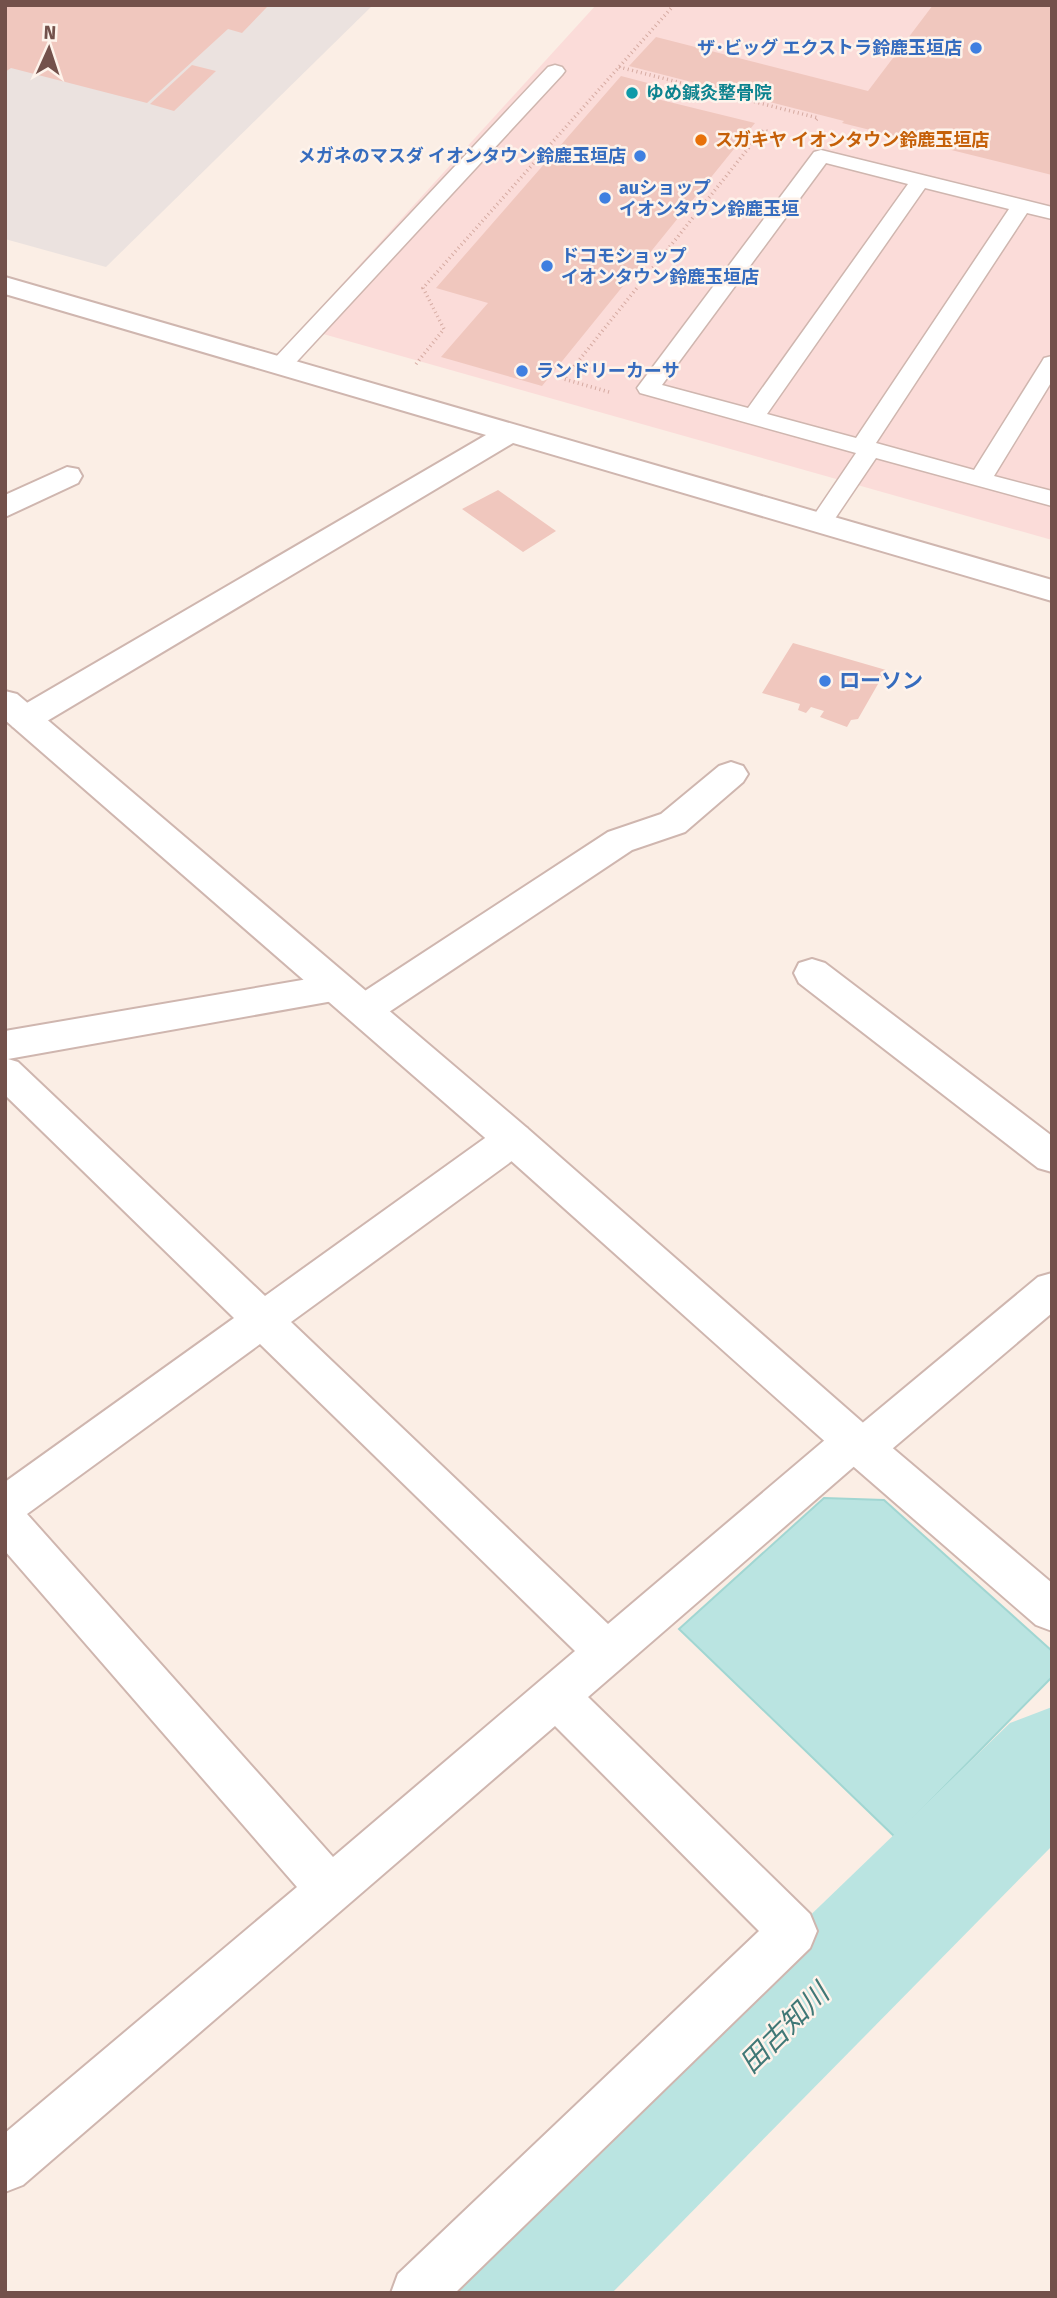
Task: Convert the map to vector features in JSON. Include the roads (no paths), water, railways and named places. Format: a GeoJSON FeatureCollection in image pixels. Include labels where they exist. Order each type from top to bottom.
{"type":"FeatureCollection","features":[{"type":"Feature","properties":{"kind":"street"},"geometry":{"type":"LineString","coordinates":[[5,285],[1052,591]]}},
{"type":"Feature","properties":{"kind":"street"},"geometry":{"type":"LineString","coordinates":[[509,434],[15,710],[513,1139],[1052,1611]]}},
{"type":"Feature","properties":{"kind":"street"},"geometry":{"type":"LineString","coordinates":[[5,507],[66,476]]}},
{"type":"Feature","properties":{"kind":"street"},"geometry":{"type":"LineString","coordinates":[[5,1045],[351,999],[620,841],[673,823],[731,774]]}},
{"type":"Feature","properties":{"kind":"street"},"geometry":{"type":"LineString","coordinates":[[813,972],[1052,1157]]}},
{"type":"Feature","properties":{"kind":"street"},"geometry":{"type":"LineString","coordinates":[[5,1072],[607,1652]]}},
{"type":"Feature","properties":{"kind":"street"},"geometry":{"type":"LineString","coordinates":[[5,1506],[513,1139]]}},
{"type":"Feature","properties":{"kind":"street"},"geometry":{"type":"LineString","coordinates":[[11,2148],[330,1889],[607,1652],[859,1444],[1052,1289]]}},
{"type":"Feature","properties":{"kind":"street"},"geometry":{"type":"LineString","coordinates":[[5,1520],[330,1889]]}},
{"type":"Feature","properties":{"kind":"street"},"geometry":{"type":"LineString","coordinates":[[417,2293],[793,1931],[556,1696]]}},
{"type":"Feature","properties":{"kind":"lane"},"geometry":{"type":"LineString","coordinates":[[281,365],[555,71]]}},
{"type":"Feature","properties":{"kind":"lane"},"geometry":{"type":"LineString","coordinates":[[1052,213],[821,156],[648,388],[1052,499]]}},
{"type":"Feature","properties":{"kind":"lane"},"geometry":{"type":"LineString","coordinates":[[753,417],[920,181]]}},
{"type":"Feature","properties":{"kind":"lane"},"geometry":{"type":"LineString","coordinates":[[820,524],[1022,205]]}},
{"type":"Feature","properties":{"kind":"lane"},"geometry":{"type":"LineString","coordinates":[[981,479],[1052,363]]}},
{"type":"Feature","properties":{"kind":"water"},"geometry":{"type":"Polygon","coordinates":[[[824,1498],[884,1500],[1052,1651],[1052,1677],[895,1837],[679,1629],[824,1498]]]}},
{"type":"Feature","properties":{"kind":"waterway","name":"田古知川"},"geometry":{"type":"LineString","coordinates":[[516,2293],[1052,1763]]}},
{"type":"Feature","properties":{"kind":"place","name":"ザ･ビッグ エクストラ鈴鹿玉垣店"},"geometry":{"type":"Point","coordinates":[976,48]}},
{"type":"Feature","properties":{"kind":"place","name":"ゆめ鍼灸整骨院"},"geometry":{"type":"Point","coordinates":[632,93]}},
{"type":"Feature","properties":{"kind":"place","name":"スガキヤ イオンタウン鈴鹿玉垣店"},"geometry":{"type":"Point","coordinates":[701,140]}},
{"type":"Feature","properties":{"kind":"place","name":"メガネのマスダ イオンタウン鈴鹿玉垣店"},"geometry":{"type":"Point","coordinates":[640,156]}},
{"type":"Feature","properties":{"kind":"place","name":"auショップ イオンタウン鈴鹿玉垣"},"geometry":{"type":"Point","coordinates":[605,198]}},
{"type":"Feature","properties":{"kind":"place","name":"ドコモショップ イオンタウン鈴鹿玉垣店"},"geometry":{"type":"Point","coordinates":[547,266]}},
{"type":"Feature","properties":{"kind":"place","name":"ランドリーカーサ"},"geometry":{"type":"Point","coordinates":[522,371]}},
{"type":"Feature","properties":{"kind":"place","name":"ローソン"},"geometry":{"type":"Point","coordinates":[825,681]}}]}
